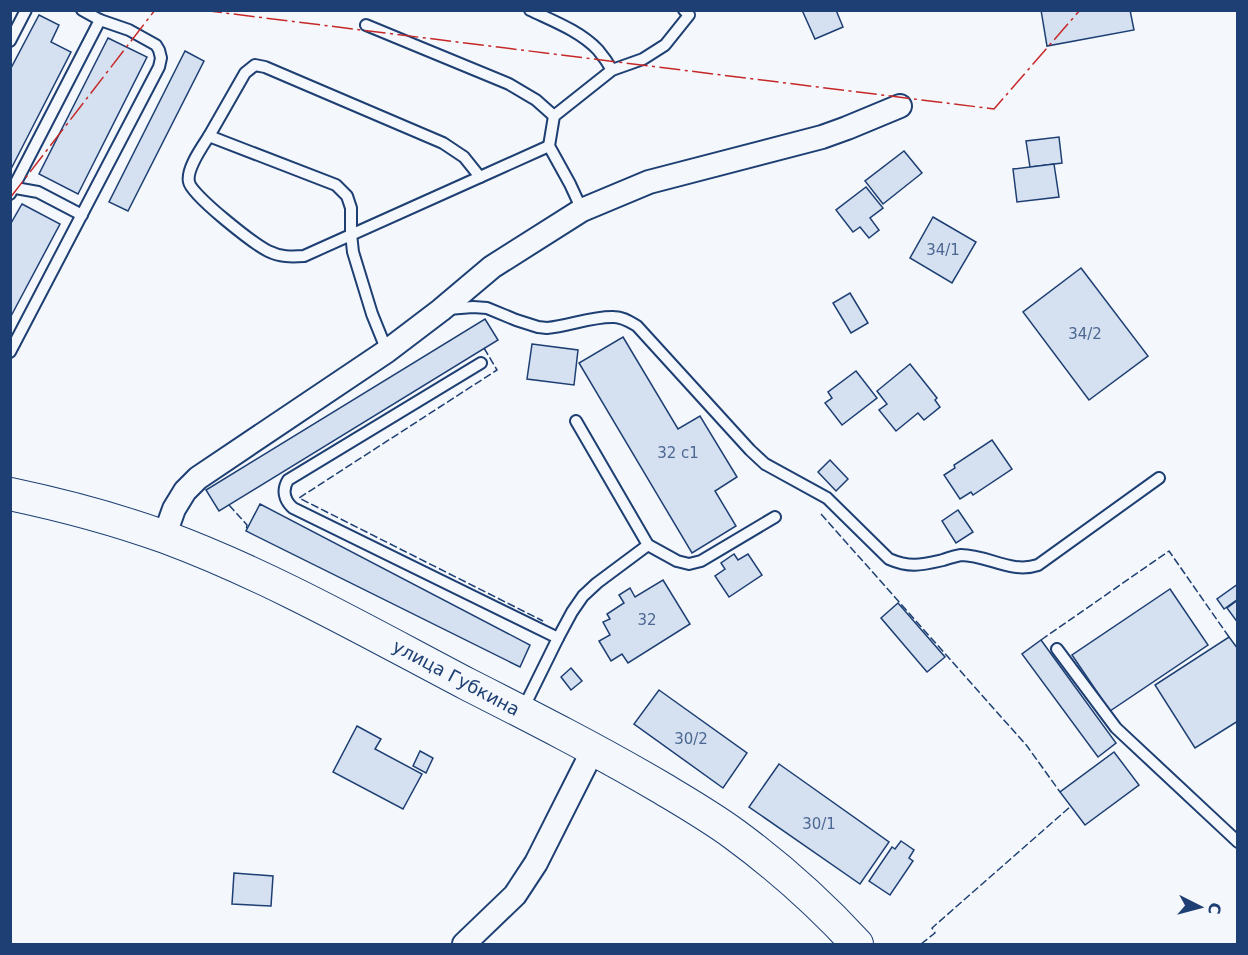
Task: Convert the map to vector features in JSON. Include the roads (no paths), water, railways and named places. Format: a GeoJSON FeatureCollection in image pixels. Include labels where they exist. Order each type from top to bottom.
{"type":"FeatureCollection","features":[{"type":"Feature","properties":{"kind":"street"},"geometry":{"type":"LineString","coordinates":[[164,537],[174,509],[185,491],[198,478],[387,351],[492,267],[582,210],[649,182],[822,137],[900,106]]}},
{"type":"Feature","properties":{"kind":"street","name":"улица Губкина"},"geometry":{"type":"LineString","coordinates":[[10,494],[45,501],[108,519],[164,537],[232,565],[324,609],[593,750],[733,833],[786,875],[831,916],[857,945]]}},
{"type":"Feature","properties":{"kind":"street"},"geometry":{"type":"LineString","coordinates":[[464,945],[514,895],[536,863],[593,750]]}},
{"type":"Feature","properties":{"kind":"lane"},"geometry":{"type":"LineString","coordinates":[[10,41],[26,10]]}},
{"type":"Feature","properties":{"kind":"lane"},"geometry":{"type":"LineString","coordinates":[[10,352],[159,67],[161,58],[156,45],[129,30],[100,20],[82,10]]}},
{"type":"Feature","properties":{"kind":"lane"},"geometry":{"type":"LineString","coordinates":[[530,10],[581,36],[598,50],[612,70]]}},
{"type":"Feature","properties":{"kind":"lane"},"geometry":{"type":"LineString","coordinates":[[582,210],[549,146],[554,116],[612,70],[643,59],[664,45],[689,15],[684,10]]}},
{"type":"Feature","properties":{"kind":"lane"},"geometry":{"type":"LineString","coordinates":[[82,215],[38,192],[12,190],[100,20]]}},
{"type":"Feature","properties":{"kind":"lane"},"geometry":{"type":"LineString","coordinates":[[366,26],[508,84],[536,100],[554,116]]}},
{"type":"Feature","properties":{"kind":"lane"},"geometry":{"type":"LineString","coordinates":[[480,177],[464,157],[443,143],[265,67],[255,65],[245,73],[208,136],[189,170],[188,180],[191,188],[200,198],[267,251],[280,256],[304,256],[351,234],[480,177],[549,146]]}},
{"type":"Feature","properties":{"kind":"lane"},"geometry":{"type":"LineString","coordinates":[[208,136],[336,185],[347,196],[351,208],[353,252],[372,314],[387,351]]}},
{"type":"Feature","properties":{"kind":"lane"},"geometry":{"type":"LineString","coordinates":[[441,310],[487,308],[516,320],[547,328],[609,317],[616,317],[637,326],[765,464],[827,498],[889,559],[899,563],[922,565],[960,555],[1027,569],[1038,565],[1159,478]]}},
{"type":"Feature","properties":{"kind":"lane"},"geometry":{"type":"LineString","coordinates":[[481,363],[288,480],[285,485],[285,498],[293,508],[558,638]]}},
{"type":"Feature","properties":{"kind":"lane"},"geometry":{"type":"LineString","coordinates":[[576,421],[648,546],[677,561],[689,564],[701,561],[775,517]]}},
{"type":"Feature","properties":{"kind":"lane"},"geometry":{"type":"LineString","coordinates":[[521,712],[558,638],[583,596],[648,546]]}},
{"type":"Feature","properties":{"kind":"lane"},"geometry":{"type":"LineString","coordinates":[[1058,649],[1116,728],[1238,842]]}}]}
